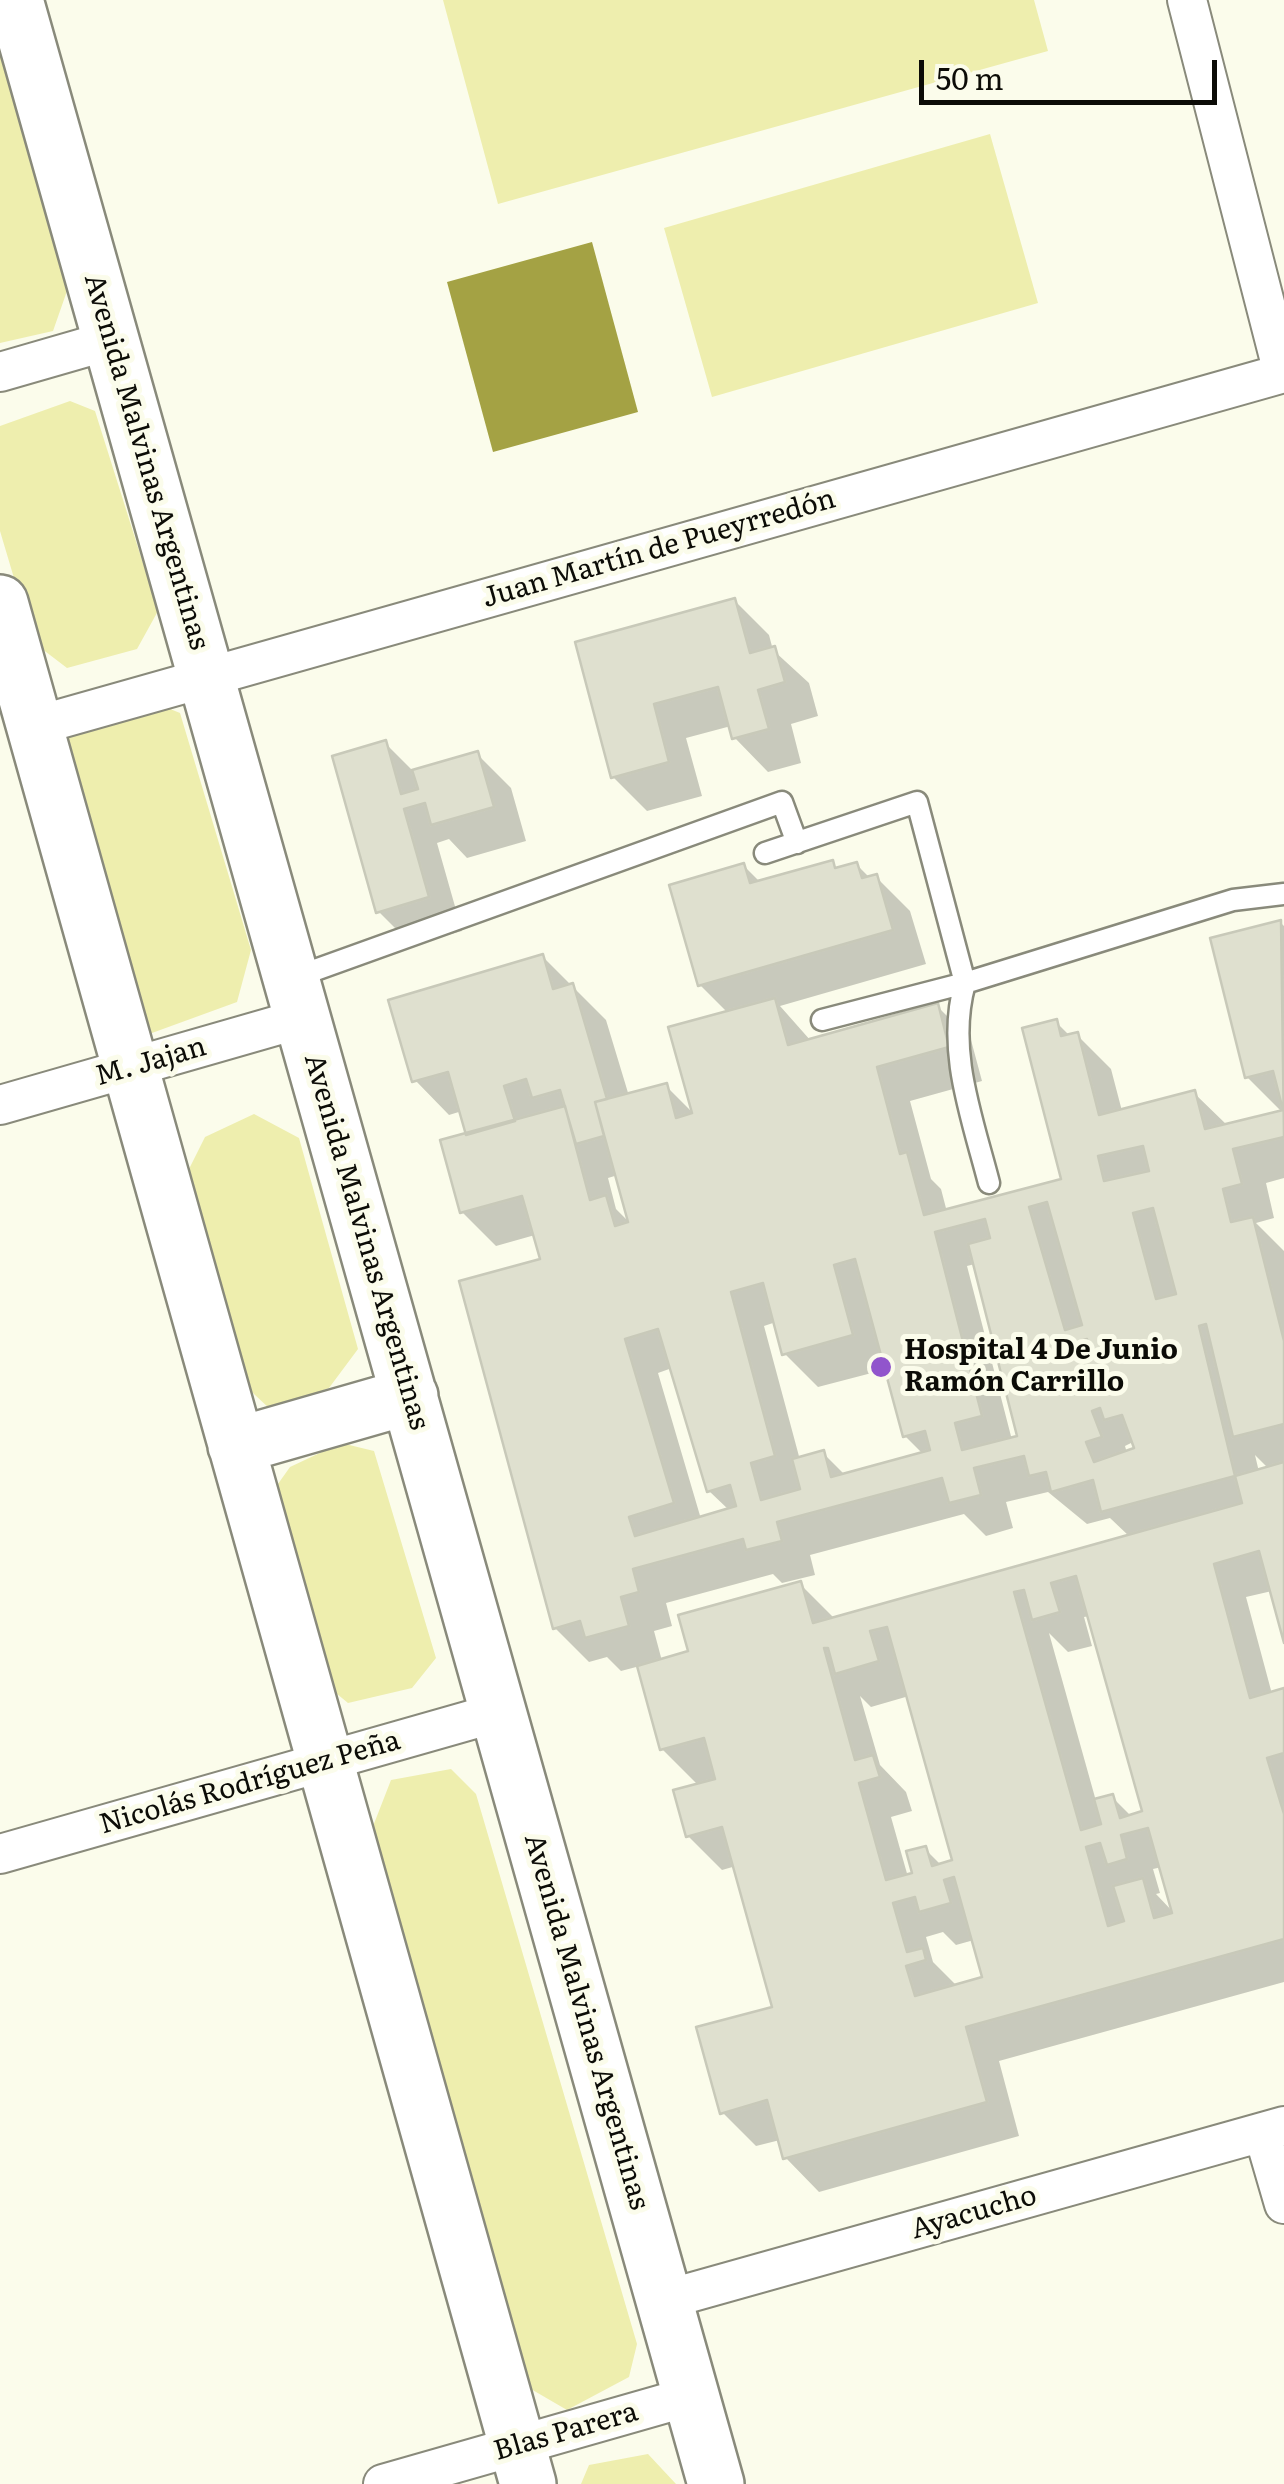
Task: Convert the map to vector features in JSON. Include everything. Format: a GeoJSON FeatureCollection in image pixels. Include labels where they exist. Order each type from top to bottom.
{"type":"FeatureCollection","features":[{"type":"Feature","properties":{"kind":"main road","name":"Avenida Malvinas Argentinas"},"geometry":{"type":"LineString","coordinates":[[16,0],[716,2484]]}},
{"type":"Feature","properties":{"kind":"main road"},"geometry":{"type":"LineString","coordinates":[[0,603],[522,2465]]}},
{"type":"Feature","properties":{"kind":"main road"},"geometry":{"type":"LineString","coordinates":[[236,1446],[410,1396]]}},
{"type":"Feature","properties":{"kind":"street"},"geometry":{"type":"LineString","coordinates":[[1188,0],[1284,373]]}},
{"type":"Feature","properties":{"kind":"street"},"geometry":{"type":"LineString","coordinates":[[0,372],[111,340]]}},
{"type":"Feature","properties":{"kind":"street","name":"Juan Martín de Pueyrredón"},"geometry":{"type":"LineString","coordinates":[[34,726],[1284,373]]}},
{"type":"Feature","properties":{"kind":"street","name":"M. Jajan"},"geometry":{"type":"LineString","coordinates":[[0,1105],[130,1068],[297,998]]}},
{"type":"Feature","properties":{"kind":"street","name":"Nicolás Rodríguez Peña"},"geometry":{"type":"LineString","coordinates":[[0,1854],[499,1712]]}},
{"type":"Feature","properties":{"kind":"street"},"geometry":{"type":"LineString","coordinates":[[1273,2128],[1284,2204]]}},
{"type":"Feature","properties":{"kind":"street","name":"Ayacucho"},"geometry":{"type":"LineString","coordinates":[[664,2300],[1273,2128]]}},
{"type":"Feature","properties":{"kind":"street","name":"Blas Parera"},"geometry":{"type":"LineString","coordinates":[[383,2484],[522,2465],[692,2396]]}},
{"type":"Feature","properties":{"kind":"lane"},"geometry":{"type":"LineString","coordinates":[[297,998],[782,802],[796,843]]}},
{"type":"Feature","properties":{"kind":"lane"},"geometry":{"type":"LineString","coordinates":[[765,852],[917,802],[966,983],[957,1012],[960,1068],[988,1183]]}},
{"type":"Feature","properties":{"kind":"lane"},"geometry":{"type":"LineString","coordinates":[[822,1020],[966,983],[1233,900],[1284,894]]}},
{"type":"Feature","properties":{"kind":"green space"},"geometry":{"type":"Polygon","coordinates":[[[443,0],[1034,0],[1048,51],[498,204],[443,0]]]}},
{"type":"Feature","properties":{"kind":"green space"},"geometry":{"type":"Polygon","coordinates":[[[0,45],[67,291],[53,331],[0,343],[0,45]]]}},
{"type":"Feature","properties":{"kind":"green space"},"geometry":{"type":"Polygon","coordinates":[[[990,134],[1038,303],[712,397],[664,228],[990,134]]]}},
{"type":"Feature","properties":{"kind":"green space"},"geometry":{"type":"Polygon","coordinates":[[[70,401],[95,411],[158,611],[137,649],[67,668],[33,642],[0,531],[0,426],[70,401]]]}},
{"type":"Feature","properties":{"kind":"green space"},"geometry":{"type":"Polygon","coordinates":[[[153,702],[180,713],[251,950],[237,1002],[141,1037],[56,734],[153,702]]]}},
{"type":"Feature","properties":{"kind":"green space"},"geometry":{"type":"Polygon","coordinates":[[[254,1114],[299,1138],[358,1349],[329,1388],[271,1410],[237,1378],[182,1183],[205,1137],[254,1114]]]}},
{"type":"Feature","properties":{"kind":"green space"},"geometry":{"type":"Polygon","coordinates":[[[341,1443],[374,1451],[436,1658],[412,1688],[348,1703],[319,1679],[268,1498],[290,1467],[341,1443]]]}},
{"type":"Feature","properties":{"kind":"green space"},"geometry":{"type":"Polygon","coordinates":[[[451,1769],[476,1794],[637,2344],[629,2377],[567,2410],[524,2385],[370,1834],[391,1780],[451,1769]]]}},
{"type":"Feature","properties":{"kind":"green space"},"geometry":{"type":"Polygon","coordinates":[[[648,2454],[676,2484],[581,2484],[589,2465],[648,2454]]]}},
{"type":"Feature","properties":{"kind":"shaded area"},"geometry":{"type":"Polygon","coordinates":[[[592,242],[638,412],[493,452],[447,282],[592,242]]]}},
{"type":"Feature","properties":{"kind":"building"},"geometry":{"type":"Polygon","coordinates":[[[735,598],[750,653],[775,646],[785,682],[758,690],[769,729],[732,739],[718,687],[654,704],[669,762],[611,778],[575,642],[735,598]]]}},
{"type":"Feature","properties":{"kind":"building"},"geometry":{"type":"Polygon","coordinates":[[[386,740],[401,794],[418,789],[412,770],[478,751],[494,807],[431,825],[425,803],[404,809],[429,897],[376,913],[332,756],[386,740]]]}},
{"type":"Feature","properties":{"kind":"building"},"geometry":{"type":"Polygon","coordinates":[[[833,860],[835,868],[857,862],[862,878],[877,874],[893,930],[698,986],[669,885],[744,863],[750,883],[833,860]]]}},
{"type":"Feature","properties":{"kind":"building"},"geometry":{"type":"Polygon","coordinates":[[[1281,920],[1284,1137],[1233,1149],[1242,1184],[1223,1189],[1231,1222],[1253,1217],[1284,1341],[1284,1424],[1233,1437],[1206,1324],[1199,1326],[1235,1476],[1101,1512],[1093,1480],[1051,1492],[1046,1472],[1029,1476],[1024,1456],[974,1468],[981,1495],[949,1503],[942,1478],[777,1522],[782,1541],[746,1550],[743,1539],[633,1569],[639,1592],[621,1597],[629,1626],[585,1638],[580,1621],[553,1629],[459,1281],[540,1259],[522,1196],[460,1213],[440,1140],[565,1106],[590,1200],[606,1195],[615,1226],[628,1222],[595,1102],[667,1083],[676,1118],[692,1113],[668,1027],[775,998],[788,1045],[938,1003],[949,1047],[877,1067],[900,1154],[907,1152],[924,1215],[1061,1179],[1022,1028],[1057,1019],[1061,1036],[1078,1032],[1099,1115],[1195,1090],[1205,1129],[1283,1110],[1273,1071],[1245,1078],[1210,938],[1281,920]],[[1143,1146],[1098,1156],[1104,1181],[1149,1171],[1143,1146]],[[1047,1202],[1029,1207],[1065,1330],[1082,1325],[1047,1202]],[[1153,1208],[1133,1213],[1156,1299],[1176,1294],[1153,1208]],[[985,1219],[935,1232],[982,1416],[955,1423],[962,1450],[1017,1436],[968,1244],[990,1238],[985,1219]],[[855,1259],[834,1265],[853,1335],[782,1355],[763,1283],[731,1292],[775,1456],[751,1463],[761,1500],[800,1489],[792,1459],[824,1450],[831,1477],[930,1450],[925,1431],[903,1437],[855,1259]],[[658,1329],[625,1339],[674,1503],[629,1517],[635,1536],[736,1506],[730,1485],[707,1492],[658,1329]],[[1087,1339],[1071,1344],[1076,1360],[1092,1356],[1087,1339]],[[1100,1408],[1092,1411],[1102,1437],[1086,1442],[1094,1462],[1134,1448],[1122,1415],[1104,1420],[1100,1408]]]}},
{"type":"Feature","properties":{"kind":"building"},"geometry":{"type":"Polygon","coordinates":[[[543,954],[553,989],[573,983],[607,1099],[595,1102],[604,1136],[576,1144],[560,1090],[532,1098],[526,1079],[504,1086],[515,1121],[466,1135],[448,1072],[412,1082],[388,1000],[543,954]]]}},
{"type":"Feature","properties":{"kind":"building"},"geometry":{"type":"Polygon","coordinates":[[[1284,1462],[1284,1643],[1259,1551],[1214,1564],[1250,1698],[1284,1688],[1284,1753],[1267,1758],[1284,1814],[1284,1939],[966,2027],[987,2102],[783,2159],[767,2100],[720,2114],[696,2027],[772,2007],[722,1827],[686,1837],[673,1790],[715,1779],[704,1738],[660,1750],[637,1666],[688,1651],[678,1615],[801,1581],[813,1623],[1242,1503],[1235,1476],[1284,1462]],[[1076,1576],[1051,1583],[1060,1612],[1032,1620],[1024,1590],[1014,1592],[1081,1830],[1101,1824],[1094,1799],[1113,1794],[1120,1818],[1142,1811],[1076,1576]],[[887,1627],[870,1631],[879,1661],[835,1674],[828,1648],[824,1648],[855,1760],[873,1755],[880,1777],[859,1783],[886,1880],[912,1873],[906,1851],[926,1846],[932,1866],[952,1860],[887,1627]],[[1148,1828],[1121,1835],[1127,1859],[1107,1865],[1100,1843],[1086,1847],[1108,1926],[1124,1921],[1113,1886],[1143,1878],[1154,1918],[1172,1913],[1148,1828]],[[954,1877],[944,1880],[951,1903],[919,1912],[915,1897],[893,1903],[907,1952],[923,1948],[926,1960],[906,1966],[915,1996],[982,1977],[954,1877]]]}},
{"type":"Feature","properties":{"kind":"place","name":"Hospital 4 De Junio Ramón Carrillo"},"geometry":{"type":"Point","coordinates":[881,1367]}}]}
